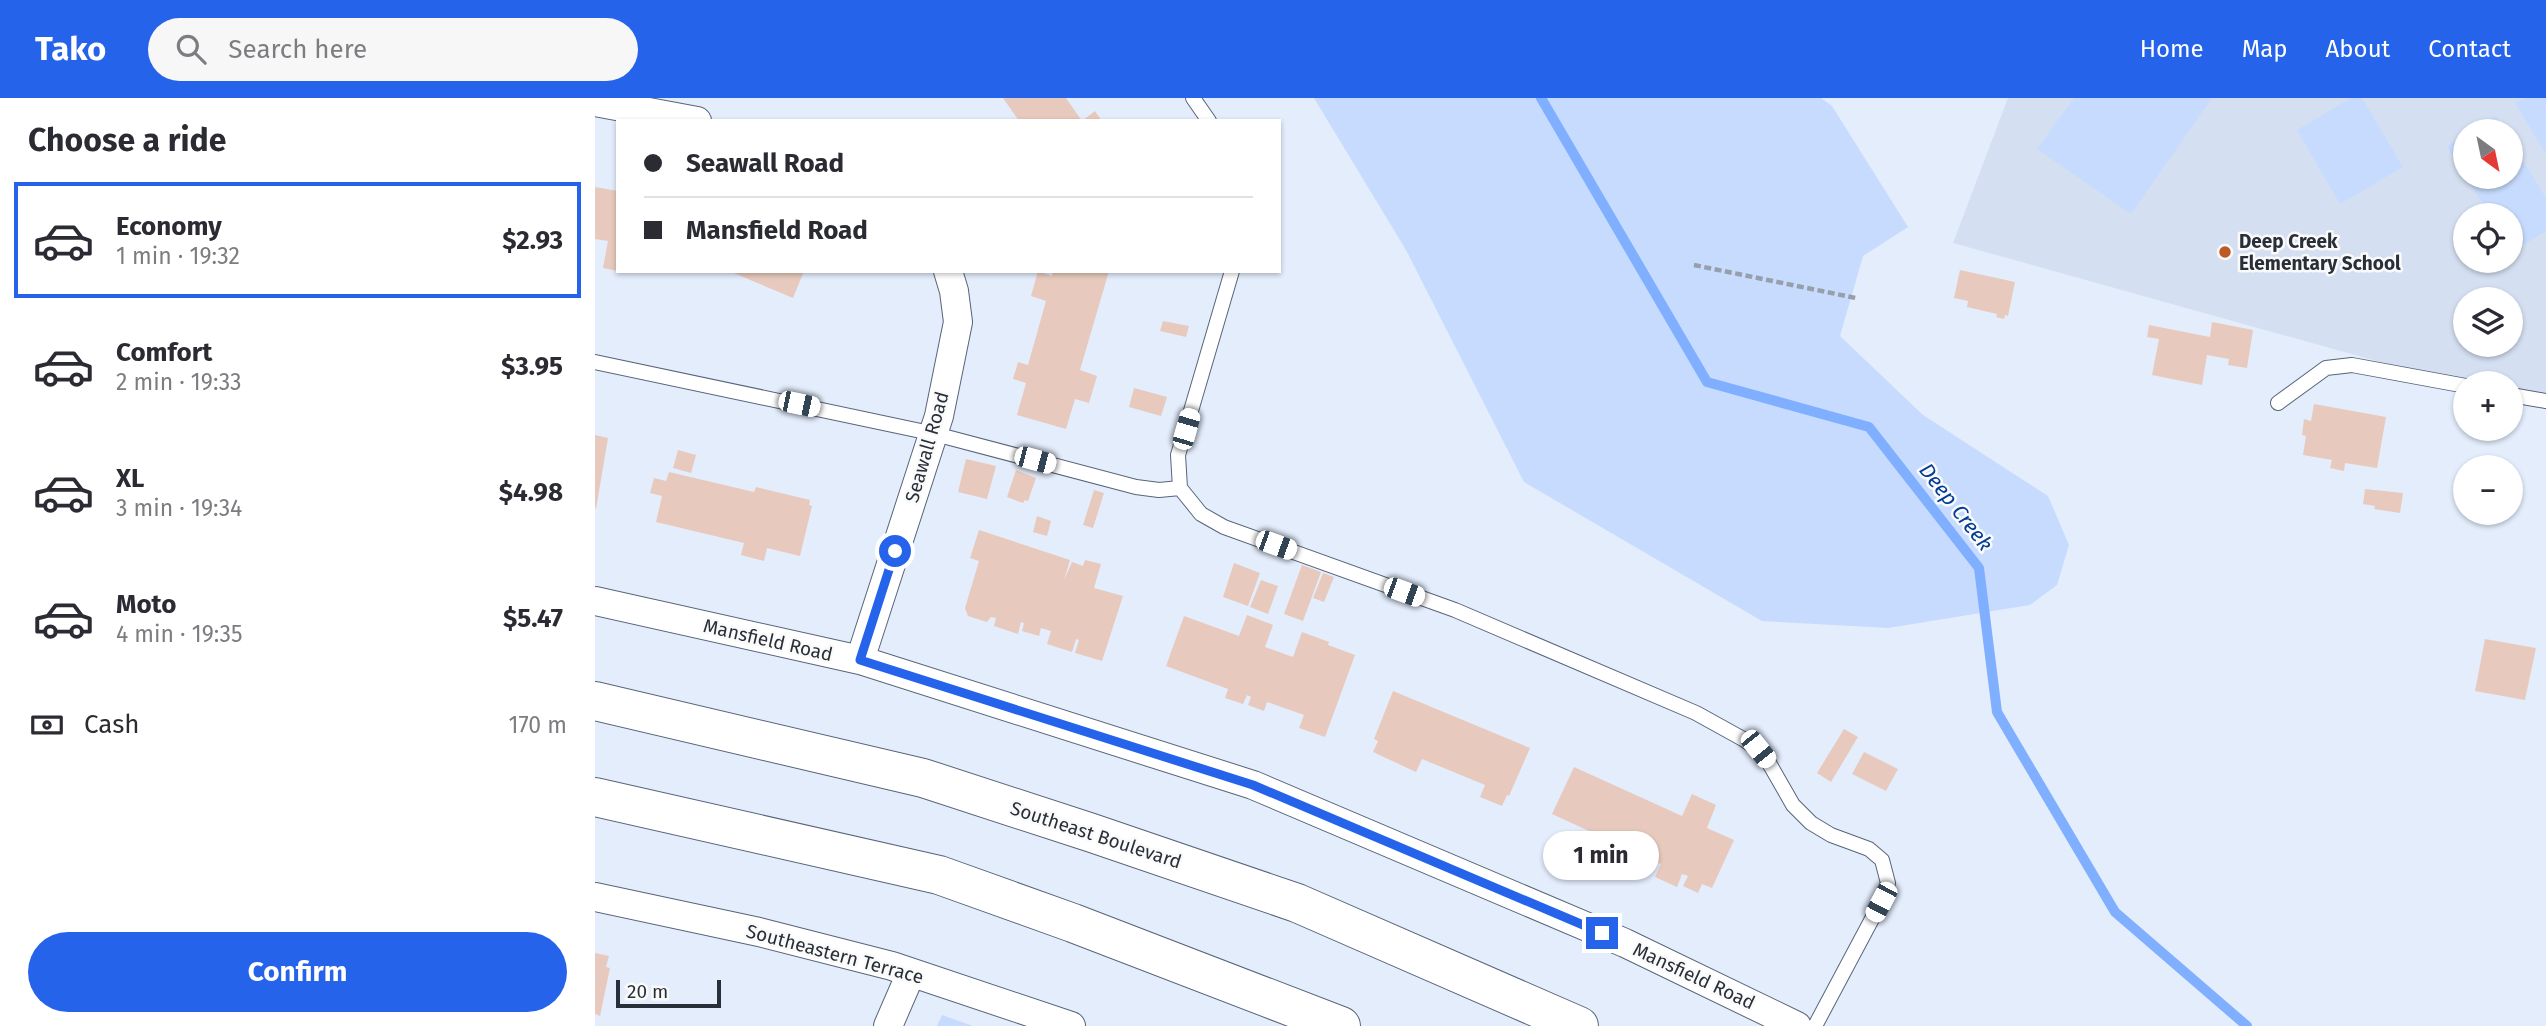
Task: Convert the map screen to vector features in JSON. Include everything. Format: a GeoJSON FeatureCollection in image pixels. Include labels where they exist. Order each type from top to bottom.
{"type":"FeatureCollection","features":[{"type":"Feature","properties":{"kind":"main road","name":"Southeast Boulevard"},"geometry":{"type":"LineString","coordinates":[[595,701],[922,778],[1092,833],[1297,903],[1579,1026]]}},
{"type":"Feature","properties":{"kind":"main road"},"geometry":{"type":"LineString","coordinates":[[595,797],[939,875],[1073,923],[1341,1026]]}},
{"type":"Feature","properties":{"kind":"street"},"geometry":{"type":"LineString","coordinates":[[595,102],[686,119]]}},
{"type":"Feature","properties":{"kind":"street","name":"Seawall Road"},"geometry":{"type":"LineString","coordinates":[[860,660],[935,433],[958,322],[949,273]]}},
{"type":"Feature","properties":{"kind":"street","name":"Mansfield Road"},"geometry":{"type":"LineString","coordinates":[[595,601],[860,660],[1253,785],[1625,943],[1797,1026]]}},
{"type":"Feature","properties":{"kind":"street","name":"Southeastern Terrace"},"geometry":{"type":"LineString","coordinates":[[595,897],[759,933],[911,973],[1071,1026]]}},
{"type":"Feature","properties":{"kind":"street"},"geometry":{"type":"LineString","coordinates":[[888,1026],[911,973]]}},
{"type":"Feature","properties":{"kind":"lane"},"geometry":{"type":"LineString","coordinates":[[1192,98],[1208,119]]}},
{"type":"Feature","properties":{"kind":"lane"},"geometry":{"type":"LineString","coordinates":[[1231,273],[1178,455],[1180,488],[1201,514],[1224,527],[1455,610],[1696,713],[1758,749],[1793,805],[1811,823],[1831,835],[1868,849],[1882,860],[1888,883],[1881,902],[1815,1026]]}},
{"type":"Feature","properties":{"kind":"lane"},"geometry":{"type":"LineString","coordinates":[[595,362],[935,433],[1136,487],[1159,490],[1180,488]]}},
{"type":"Feature","properties":{"kind":"lane"},"geometry":{"type":"LineString","coordinates":[[2278,403],[2326,368],[2339,366],[2352,365],[2453,384]]}},
{"type":"Feature","properties":{"kind":"lane"},"geometry":{"type":"LineString","coordinates":[[2523,397],[2546,401]]}},
{"type":"Feature","properties":{"kind":"path"},"geometry":{"type":"LineString","coordinates":[[1694,265],[1856,298]]}},
{"type":"Feature","properties":{"kind":"shaded area"},"geometry":{"type":"Polygon","coordinates":[[[1314,98],[1821,98],[1832,106],[1908,227],[1863,256],[1840,336],[1923,415],[2048,496],[2069,545],[2057,585],[2030,605],[1888,628],[1762,621],[1524,482],[1406,250],[1314,98]]]}},
{"type":"Feature","properties":{"kind":"shaded area","name":"Deep Creek Elementary School"},"geometry":{"type":"Polygon","coordinates":[[[2008,98],[2546,98],[2546,402],[2523,397],[2523,371],[2453,371],[2453,382],[1953,243],[2008,98]]]}},
{"type":"Feature","properties":{"kind":"shaded area"},"geometry":{"type":"Polygon","coordinates":[[[2074,98],[2212,98],[2131,214],[2037,149],[2074,98]]]}},
{"type":"Feature","properties":{"kind":"shaded area"},"geometry":{"type":"Polygon","coordinates":[[[2351,98],[2362,98],[2403,167],[2340,204],[2297,130],[2351,98]]]}},
{"type":"Feature","properties":{"kind":"shaded area"},"geometry":{"type":"Polygon","coordinates":[[[2524,98],[2546,98],[2546,154],[2515,103],[2524,98]]]}},
{"type":"Feature","properties":{"kind":"shaded area"},"geometry":{"type":"Polygon","coordinates":[[[2453,142],[2453,155],[2447,146],[2453,142]]]}},
{"type":"Feature","properties":{"kind":"shaded area"},"geometry":{"type":"Polygon","coordinates":[[[2523,161],[2546,198],[2546,231],[2523,245],[2523,203],[2482,203],[2474,189],[2523,189],[2523,161]]]}},
{"type":"Feature","properties":{"kind":"shaded area"},"geometry":{"type":"Polygon","coordinates":[[[942,1015],[973,1026],[937,1026],[942,1015]]]}},
{"type":"Feature","properties":{"kind":"building"},"geometry":{"type":"Polygon","coordinates":[[[1003,98],[1066,98],[1081,119],[1018,119],[1003,98]]]}},
{"type":"Feature","properties":{"kind":"building"},"geometry":{"type":"Polygon","coordinates":[[[1095,111],[1101,119],[1085,119],[1095,111]]]}},
{"type":"Feature","properties":{"kind":"building"},"geometry":{"type":"Polygon","coordinates":[[[595,187],[616,191],[616,271],[603,268],[608,241],[595,239],[595,187]]]}},
{"type":"Feature","properties":{"kind":"building"},"geometry":{"type":"Polygon","coordinates":[[[1960,270],[2015,282],[2008,316],[2005,315],[2004,319],[1996,317],[1997,314],[1967,307],[1968,301],[1954,298],[1960,270]]]}},
{"type":"Feature","properties":{"kind":"building"},"geometry":{"type":"Polygon","coordinates":[[[734,273],[803,273],[793,298],[734,273]]]}},
{"type":"Feature","properties":{"kind":"building"},"geometry":{"type":"Polygon","coordinates":[[[1037,273],[1052,276],[1053,273],[1108,273],[1080,370],[1097,376],[1089,403],[1075,399],[1066,429],[1017,415],[1026,383],[1013,379],[1018,362],[1028,365],[1046,301],[1031,296],[1037,273]]]}},
{"type":"Feature","properties":{"kind":"building"},"geometry":{"type":"Polygon","coordinates":[[[1163,321],[1189,326],[1186,337],[1160,331],[1163,321]]]}},
{"type":"Feature","properties":{"kind":"building"},"geometry":{"type":"Polygon","coordinates":[[[2212,322],[2253,330],[2247,368],[2228,365],[2229,359],[2207,355],[2202,385],[2152,375],[2159,339],[2147,337],[2149,325],[2210,337],[2212,322]]]}},
{"type":"Feature","properties":{"kind":"building"},"geometry":{"type":"Polygon","coordinates":[[[1134,388],[1167,397],[1161,416],[1129,407],[1134,388]]]}},
{"type":"Feature","properties":{"kind":"building"},"geometry":{"type":"Polygon","coordinates":[[[2314,404],[2386,417],[2377,468],[2345,463],[2344,471],[2330,468],[2332,460],[2303,455],[2306,436],[2302,435],[2304,419],[2311,421],[2314,404]]]}},
{"type":"Feature","properties":{"kind":"building"},"geometry":{"type":"Polygon","coordinates":[[[595,435],[608,438],[596,509],[595,508],[595,435]]]}},
{"type":"Feature","properties":{"kind":"building"},"geometry":{"type":"Polygon","coordinates":[[[678,450],[696,455],[691,473],[673,468],[678,450]]]}},
{"type":"Feature","properties":{"kind":"building"},"geometry":{"type":"Polygon","coordinates":[[[966,459],[996,466],[987,499],[958,492],[966,459]]]}},
{"type":"Feature","properties":{"kind":"building"},"geometry":{"type":"Polygon","coordinates":[[[1016,470],[1036,478],[1028,501],[1023,503],[1007,497],[1016,470]]]}},
{"type":"Feature","properties":{"kind":"building"},"geometry":{"type":"Polygon","coordinates":[[[669,472],[754,492],[756,487],[810,500],[809,505],[812,506],[800,556],[767,548],[764,561],[741,555],[744,543],[656,522],[662,496],[650,493],[654,478],[666,481],[669,472]]]}},
{"type":"Feature","properties":{"kind":"building"},"geometry":{"type":"Polygon","coordinates":[[[2365,489],[2403,493],[2400,513],[2374,509],[2375,506],[2363,504],[2365,489]]]}},
{"type":"Feature","properties":{"kind":"building"},"geometry":{"type":"Polygon","coordinates":[[[1094,490],[1104,493],[1093,528],[1083,525],[1094,490]]]}},
{"type":"Feature","properties":{"kind":"building"},"geometry":{"type":"Polygon","coordinates":[[[1037,516],[1051,521],[1047,536],[1033,532],[1037,516]]]}},
{"type":"Feature","properties":{"kind":"building"},"geometry":{"type":"Polygon","coordinates":[[[979,530],[1070,560],[1064,580],[1072,562],[1083,566],[1085,560],[1101,564],[1094,588],[1123,596],[1102,661],[1075,653],[1079,640],[1076,639],[1072,652],[1047,644],[1051,631],[1041,628],[1039,636],[1022,631],[1024,623],[1021,622],[1018,634],[994,626],[996,618],[991,617],[987,622],[968,616],[965,608],[979,561],[970,558],[979,530]]]}},
{"type":"Feature","properties":{"kind":"building"},"geometry":{"type":"Polygon","coordinates":[[[1234,563],[1260,573],[1248,606],[1223,597],[1234,563]]]}},
{"type":"Feature","properties":{"kind":"building"},"geometry":{"type":"Polygon","coordinates":[[[1302,565],[1321,572],[1303,621],[1284,614],[1302,565]]]}},
{"type":"Feature","properties":{"kind":"building"},"geometry":{"type":"Polygon","coordinates":[[[1323,573],[1334,577],[1324,602],[1313,598],[1323,573]]]}},
{"type":"Feature","properties":{"kind":"building"},"geometry":{"type":"Polygon","coordinates":[[[1261,580],[1278,586],[1268,614],[1250,607],[1261,580]]]}},
{"type":"Feature","properties":{"kind":"building"},"geometry":{"type":"Polygon","coordinates":[[[1247,615],[1273,625],[1265,647],[1293,657],[1302,632],[1355,655],[1325,737],[1299,728],[1304,715],[1267,702],[1264,711],[1248,705],[1251,697],[1247,695],[1243,704],[1225,698],[1228,689],[1166,666],[1184,616],[1239,636],[1247,615]]]}},
{"type":"Feature","properties":{"kind":"building"},"geometry":{"type":"Polygon","coordinates":[[[2485,639],[2536,648],[2525,700],[2475,691],[2485,639]]]}},
{"type":"Feature","properties":{"kind":"building"},"geometry":{"type":"Polygon","coordinates":[[[1393,691],[1530,748],[1502,806],[1480,797],[1485,785],[1422,759],[1416,772],[1373,752],[1378,741],[1374,739],[1393,691]]]}},
{"type":"Feature","properties":{"kind":"building"},"geometry":{"type":"Polygon","coordinates":[[[1844,729],[1858,737],[1831,782],[1817,773],[1844,729]]]}},
{"type":"Feature","properties":{"kind":"building"},"geometry":{"type":"Polygon","coordinates":[[[1864,752],[1898,769],[1886,791],[1852,774],[1864,752]]]}},
{"type":"Feature","properties":{"kind":"building"},"geometry":{"type":"Polygon","coordinates":[[[1574,767],[1682,816],[1692,794],[1716,805],[1707,828],[1734,840],[1712,888],[1702,884],[1698,893],[1683,886],[1688,876],[1682,874],[1677,887],[1655,877],[1661,864],[1632,851],[1627,862],[1608,854],[1613,842],[1552,814],[1574,767]]]}},
{"type":"Feature","properties":{"kind":"building"},"geometry":{"type":"Polygon","coordinates":[[[595,953],[609,956],[606,967],[610,968],[600,1016],[595,1014],[595,953]]]}},
{"type":"Feature","properties":{"kind":"waterway","name":"Deep Creek"},"geometry":{"type":"LineString","coordinates":[[1541,98],[1707,382],[1869,427],[1979,568],[1997,712],[2115,912],[2247,1026]]}},
{"type":"Feature","properties":{"kind":"place","name":"Deep Creek Elementary School"},"geometry":{"type":"Point","coordinates":[2225,252]}},
{"type":"Feature","properties":{"kind":"route"},"geometry":{"type":"LineString","coordinates":[[895,551],[860,660],[1253,785],[1602,933]]}}]}
